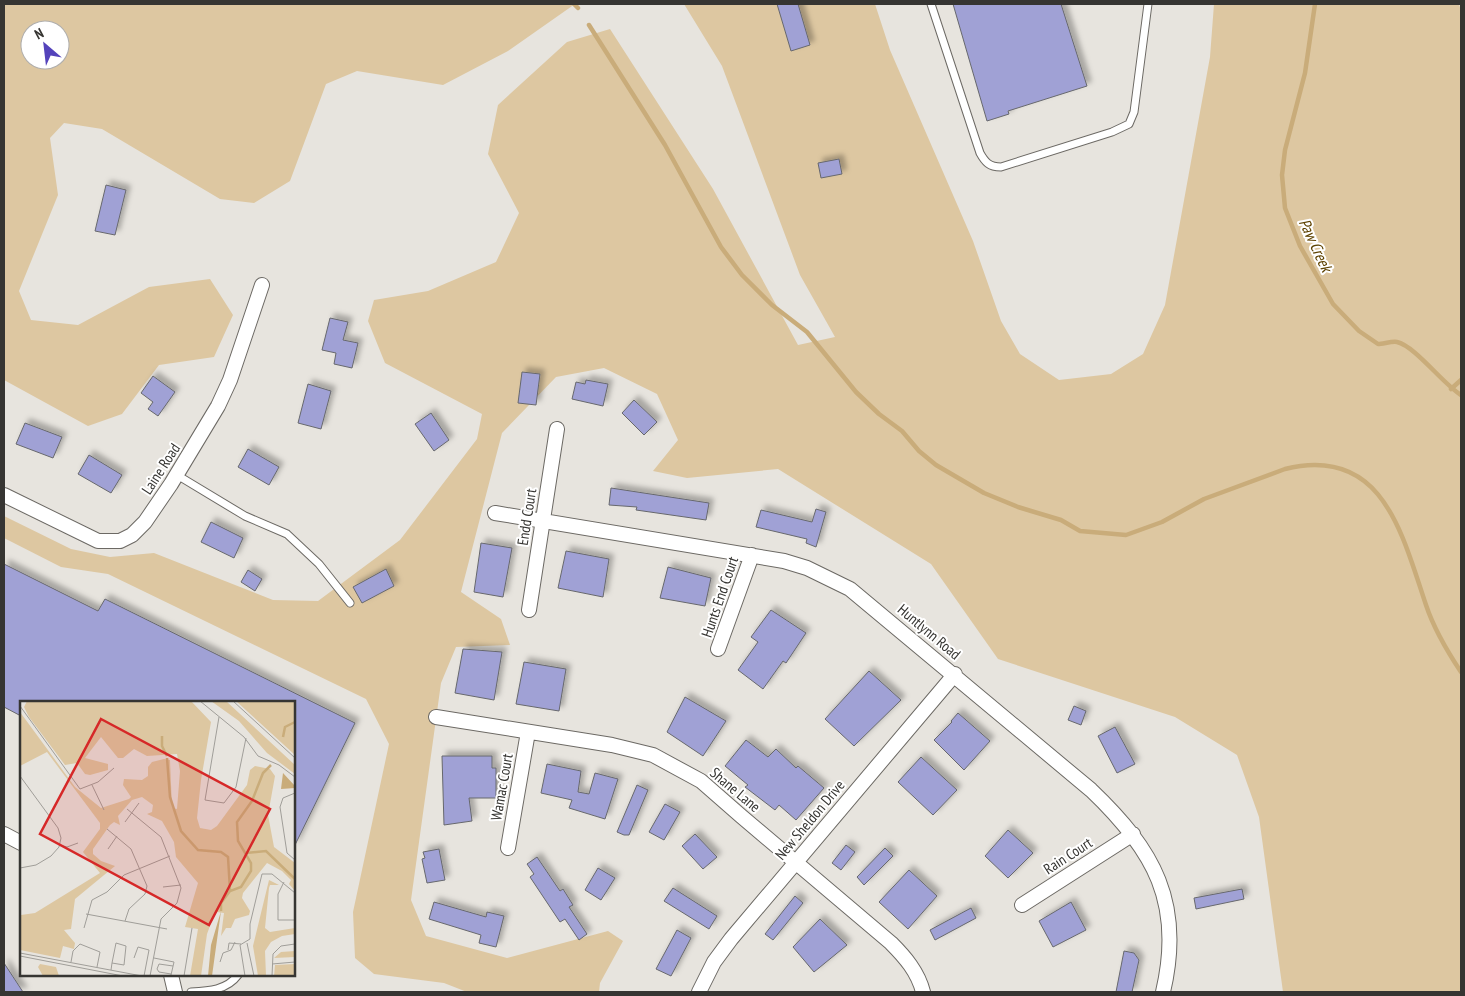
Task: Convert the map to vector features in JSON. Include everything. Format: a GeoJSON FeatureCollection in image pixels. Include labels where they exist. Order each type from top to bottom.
{"type":"FeatureCollection","features":[{"type":"Feature","properties":{"kind":"street","name":"Laine Road"},"geometry":{"type":"LineString","coordinates":[[4,495],[93,539],[109,543],[127,538],[137,531],[177,475],[202,434],[230,380],[262,285]]}},
{"type":"Feature","properties":{"kind":"street","name":"Endd Court"},"geometry":{"type":"LineString","coordinates":[[529,610],[557,429]]}},
{"type":"Feature","properties":{"kind":"street","name":"Huntlynn Road"},"geometry":{"type":"LineString","coordinates":[[495,513],[784,560],[807,568],[850,589],[955,674],[1091,790],[1119,817],[1152,864],[1165,899],[1170,944],[1169,966],[1163,992]]}},
{"type":"Feature","properties":{"kind":"street","name":"Hunts End Court"},"geometry":{"type":"LineString","coordinates":[[718,649],[752,555]]}},
{"type":"Feature","properties":{"kind":"street","name":"New Sheldon Drive"},"geometry":{"type":"LineString","coordinates":[[699,992],[714,962],[731,939],[955,674]]}},
{"type":"Feature","properties":{"kind":"street","name":"Shane Lane"},"geometry":{"type":"LineString","coordinates":[[436,717],[612,745],[653,756],[701,781],[718,793],[741,816],[906,958],[917,975],[923,992]]}},
{"type":"Feature","properties":{"kind":"street","name":"Wamac Court"},"geometry":{"type":"LineString","coordinates":[[508,848],[528,732]]}},
{"type":"Feature","properties":{"kind":"street"},"geometry":{"type":"LineString","coordinates":[[4,834],[20,843]]}},
{"type":"Feature","properties":{"kind":"street","name":"Rain Court"},"geometry":{"type":"LineString","coordinates":[[1022,905],[1132,834]]}},
{"type":"Feature","properties":{"kind":"street"},"geometry":{"type":"LineString","coordinates":[[171,976],[175,992]]}},
{"type":"Feature","properties":{"kind":"lane"},"geometry":{"type":"LineString","coordinates":[[931,4],[980,153],[985,162],[992,166],[1001,167],[1112,132],[1130,124],[1134,112],[1148,4]]}},
{"type":"Feature","properties":{"kind":"lane"},"geometry":{"type":"LineString","coordinates":[[177,475],[245,516],[288,534],[319,564],[350,603]]}},
{"type":"Feature","properties":{"kind":"lane"},"geometry":{"type":"LineString","coordinates":[[191,992],[209,991],[231,985],[237,976]]}},
{"type":"Feature","properties":{"kind":"shaded area"},"geometry":{"type":"Polygon","coordinates":[[[4,4],[575,4],[508,51],[443,85],[357,71],[326,84],[290,181],[254,203],[220,199],[102,129],[64,123],[50,138],[58,195],[19,291],[31,320],[78,325],[149,287],[210,279],[233,315],[214,357],[159,365],[122,414],[88,426],[4,380],[4,4]]]}},
{"type":"Feature","properties":{"kind":"shaded area"},"geometry":{"type":"Polygon","coordinates":[[[684,4],[875,4],[890,50],[973,241],[1001,321],[1020,354],[1059,380],[1111,374],[1143,354],[1165,305],[1210,57],[1214,4],[1459,4],[1461,11],[1461,992],[1283,992],[1259,817],[1237,755],[1175,717],[998,659],[931,564],[778,469],[687,478],[653,471],[678,440],[657,394],[604,368],[556,377],[502,433],[461,592],[501,619],[510,645],[456,647],[441,683],[411,900],[426,936],[507,958],[608,931],[623,941],[600,983],[599,992],[467,992],[444,983],[374,974],[355,958],[353,912],[389,744],[366,699],[108,574],[61,567],[4,538],[4,516],[71,549],[110,557],[154,553],[273,600],[318,601],[400,540],[477,439],[482,414],[385,363],[368,321],[374,300],[428,291],[496,262],[519,213],[488,154],[498,105],[567,42],[610,29],[713,189],[798,345],[835,337],[800,275],[722,66],[684,4]]]}},
{"type":"Feature","properties":{"kind":"building"},"geometry":{"type":"Polygon","coordinates":[[[777,4],[798,4],[810,45],[791,51],[777,4]]]}},
{"type":"Feature","properties":{"kind":"building"},"geometry":{"type":"Polygon","coordinates":[[[953,4],[1061,4],[1087,86],[1008,111],[1009,114],[987,121],[953,4]]]}},
{"type":"Feature","properties":{"kind":"building"},"geometry":{"type":"Polygon","coordinates":[[[839,159],[842,174],[821,178],[818,163],[839,159]]]}},
{"type":"Feature","properties":{"kind":"building"},"geometry":{"type":"Polygon","coordinates":[[[106,185],[126,190],[115,235],[95,231],[106,185]]]}},
{"type":"Feature","properties":{"kind":"building"},"geometry":{"type":"Polygon","coordinates":[[[330,318],[348,322],[343,340],[358,343],[352,368],[334,364],[336,353],[322,350],[330,318]]]}},
{"type":"Feature","properties":{"kind":"building"},"geometry":{"type":"Polygon","coordinates":[[[522,372],[540,374],[536,405],[518,403],[522,372]]]}},
{"type":"Feature","properties":{"kind":"building"},"geometry":{"type":"Polygon","coordinates":[[[153,376],[175,392],[158,416],[148,409],[153,402],[141,393],[153,376]]]}},
{"type":"Feature","properties":{"kind":"building"},"geometry":{"type":"Polygon","coordinates":[[[586,380],[608,384],[603,406],[572,399],[576,382],[585,384],[586,380]]]}},
{"type":"Feature","properties":{"kind":"building"},"geometry":{"type":"Polygon","coordinates":[[[308,384],[331,391],[321,429],[298,423],[308,384]]]}},
{"type":"Feature","properties":{"kind":"building"},"geometry":{"type":"Polygon","coordinates":[[[634,400],[657,422],[644,435],[622,413],[634,400]]]}},
{"type":"Feature","properties":{"kind":"building"},"geometry":{"type":"Polygon","coordinates":[[[431,413],[449,440],[434,451],[415,424],[431,413]]]}},
{"type":"Feature","properties":{"kind":"building"},"geometry":{"type":"Polygon","coordinates":[[[25,423],[62,437],[53,458],[16,444],[25,423]]]}},
{"type":"Feature","properties":{"kind":"building"},"geometry":{"type":"Polygon","coordinates":[[[248,449],[279,467],[269,485],[238,467],[248,449]]]}},
{"type":"Feature","properties":{"kind":"building"},"geometry":{"type":"Polygon","coordinates":[[[89,455],[122,475],[111,493],[78,474],[89,455]]]}},
{"type":"Feature","properties":{"kind":"building"},"geometry":{"type":"Polygon","coordinates":[[[611,488],[709,503],[706,520],[636,510],[637,507],[609,505],[611,488]]]}},
{"type":"Feature","properties":{"kind":"building"},"geometry":{"type":"Polygon","coordinates":[[[816,509],[826,512],[816,547],[806,543],[807,539],[756,527],[761,510],[812,522],[816,509]]]}},
{"type":"Feature","properties":{"kind":"building"},"geometry":{"type":"Polygon","coordinates":[[[211,522],[243,538],[234,558],[201,542],[211,522]]]}},
{"type":"Feature","properties":{"kind":"building"},"geometry":{"type":"Polygon","coordinates":[[[481,543],[512,548],[503,597],[474,592],[481,543]]]}},
{"type":"Feature","properties":{"kind":"building"},"geometry":{"type":"Polygon","coordinates":[[[566,551],[609,559],[603,597],[558,588],[566,551]]]}},
{"type":"Feature","properties":{"kind":"building"},"geometry":{"type":"Polygon","coordinates":[[[4,564],[98,611],[105,599],[355,723],[295,845],[295,701],[20,701],[20,715],[4,707],[4,564]]]}},
{"type":"Feature","properties":{"kind":"building"},"geometry":{"type":"Polygon","coordinates":[[[668,567],[711,578],[705,606],[660,598],[668,567]]]}},
{"type":"Feature","properties":{"kind":"building"},"geometry":{"type":"Polygon","coordinates":[[[386,569],[394,586],[362,603],[353,587],[386,569]]]}},
{"type":"Feature","properties":{"kind":"building"},"geometry":{"type":"Polygon","coordinates":[[[248,570],[262,579],[255,591],[241,582],[248,570]]]}},
{"type":"Feature","properties":{"kind":"building"},"geometry":{"type":"Polygon","coordinates":[[[771,610],[806,633],[786,663],[783,661],[763,689],[738,670],[758,642],[751,637],[771,610]]]}},
{"type":"Feature","properties":{"kind":"building"},"geometry":{"type":"Polygon","coordinates":[[[463,649],[502,652],[494,700],[455,693],[463,649]]]}},
{"type":"Feature","properties":{"kind":"building"},"geometry":{"type":"Polygon","coordinates":[[[524,662],[566,669],[559,711],[516,704],[524,662]]]}},
{"type":"Feature","properties":{"kind":"building"},"geometry":{"type":"Polygon","coordinates":[[[869,671],[901,700],[854,746],[825,719],[869,671]]]}},
{"type":"Feature","properties":{"kind":"building"},"geometry":{"type":"Polygon","coordinates":[[[685,697],[726,721],[703,756],[667,732],[685,697]]]}},
{"type":"Feature","properties":{"kind":"building"},"geometry":{"type":"Polygon","coordinates":[[[1074,706],[1086,711],[1081,725],[1068,720],[1074,706]]]}},
{"type":"Feature","properties":{"kind":"building"},"geometry":{"type":"Polygon","coordinates":[[[958,713],[990,741],[964,770],[934,740],[958,713]]]}},
{"type":"Feature","properties":{"kind":"building"},"geometry":{"type":"Polygon","coordinates":[[[1115,727],[1135,764],[1117,773],[1098,736],[1115,727]]]}},
{"type":"Feature","properties":{"kind":"building"},"geometry":{"type":"Polygon","coordinates":[[[746,740],[768,757],[776,749],[796,768],[798,766],[824,788],[796,820],[779,805],[775,810],[745,787],[748,785],[725,766],[746,740]]]}},
{"type":"Feature","properties":{"kind":"building"},"geometry":{"type":"Polygon","coordinates":[[[442,756],[492,756],[492,768],[496,768],[496,798],[469,798],[472,821],[444,825],[442,756]]]}},
{"type":"Feature","properties":{"kind":"building"},"geometry":{"type":"Polygon","coordinates":[[[921,757],[957,790],[933,815],[898,782],[921,757]]]}},
{"type":"Feature","properties":{"kind":"building"},"geometry":{"type":"Polygon","coordinates":[[[547,764],[581,771],[578,792],[589,794],[595,773],[618,779],[605,819],[569,808],[572,800],[541,793],[547,764]]]}},
{"type":"Feature","properties":{"kind":"building"},"geometry":{"type":"Polygon","coordinates":[[[637,785],[648,790],[629,835],[624,835],[617,832],[637,785]]]}},
{"type":"Feature","properties":{"kind":"building"},"geometry":{"type":"Polygon","coordinates":[[[665,804],[680,812],[664,840],[649,832],[665,804]]]}},
{"type":"Feature","properties":{"kind":"building"},"geometry":{"type":"Polygon","coordinates":[[[1008,830],[1033,853],[1008,878],[985,856],[1008,830]]]}},
{"type":"Feature","properties":{"kind":"building"},"geometry":{"type":"Polygon","coordinates":[[[695,834],[717,857],[703,869],[682,846],[695,834]]]}},
{"type":"Feature","properties":{"kind":"building"},"geometry":{"type":"Polygon","coordinates":[[[846,845],[855,852],[841,870],[832,863],[846,845]]]}},
{"type":"Feature","properties":{"kind":"building"},"geometry":{"type":"Polygon","coordinates":[[[885,848],[893,856],[864,885],[857,877],[885,848]]]}},
{"type":"Feature","properties":{"kind":"building"},"geometry":{"type":"Polygon","coordinates":[[[439,849],[445,880],[427,883],[422,859],[425,858],[423,852],[439,849]]]}},
{"type":"Feature","properties":{"kind":"building"},"geometry":{"type":"Polygon","coordinates":[[[537,857],[560,891],[563,889],[573,905],[569,907],[587,934],[579,940],[565,919],[560,922],[530,877],[534,874],[527,864],[537,857]]]}},
{"type":"Feature","properties":{"kind":"building"},"geometry":{"type":"Polygon","coordinates":[[[598,868],[615,878],[601,900],[585,890],[598,868]]]}},
{"type":"Feature","properties":{"kind":"building"},"geometry":{"type":"Polygon","coordinates":[[[909,870],[937,896],[908,929],[879,902],[909,870]]]}},
{"type":"Feature","properties":{"kind":"building"},"geometry":{"type":"Polygon","coordinates":[[[673,888],[717,916],[709,929],[664,901],[673,888]]]}},
{"type":"Feature","properties":{"kind":"building"},"geometry":{"type":"Polygon","coordinates":[[[1242,889],[1244,899],[1196,909],[1194,898],[1242,889]]]}},
{"type":"Feature","properties":{"kind":"building"},"geometry":{"type":"Polygon","coordinates":[[[795,896],[803,903],[773,940],[765,934],[795,896]]]}},
{"type":"Feature","properties":{"kind":"building"},"geometry":{"type":"Polygon","coordinates":[[[434,902],[486,917],[487,912],[504,916],[496,947],[479,943],[481,935],[429,919],[434,902]]]}},
{"type":"Feature","properties":{"kind":"building"},"geometry":{"type":"Polygon","coordinates":[[[1071,902],[1086,930],[1053,947],[1039,921],[1071,902]]]}},
{"type":"Feature","properties":{"kind":"building"},"geometry":{"type":"Polygon","coordinates":[[[971,908],[976,918],[935,940],[930,930],[971,908]]]}},
{"type":"Feature","properties":{"kind":"building"},"geometry":{"type":"Polygon","coordinates":[[[820,919],[847,945],[814,972],[793,947],[820,919]]]}},
{"type":"Feature","properties":{"kind":"building"},"geometry":{"type":"Polygon","coordinates":[[[677,930],[691,938],[671,976],[656,969],[677,930]]]}},
{"type":"Feature","properties":{"kind":"building"},"geometry":{"type":"Polygon","coordinates":[[[1124,951],[1134,953],[1139,960],[1132,992],[1116,992],[1124,951]]]}},
{"type":"Feature","properties":{"kind":"building"},"geometry":{"type":"Polygon","coordinates":[[[4,963],[23,992],[4,992],[4,963]]]}},
{"type":"Feature","properties":{"kind":"waterway"},"geometry":{"type":"LineString","coordinates":[[574,4],[578,8]]}},
{"type":"Feature","properties":{"kind":"waterway","name":"Paw Creek"},"geometry":{"type":"LineString","coordinates":[[1315,4],[1305,73],[1285,150],[1282,175],[1285,208],[1300,246],[1333,304],[1359,331],[1378,344],[1397,342],[1412,350],[1461,395]]}},
{"type":"Feature","properties":{"kind":"waterway"},"geometry":{"type":"LineString","coordinates":[[589,25],[665,145],[721,247],[742,275],[772,305],[807,332],[856,392],[879,414],[902,431],[919,451],[936,465],[984,493],[1018,507],[1061,520],[1080,531],[1126,535],[1162,522],[1204,499],[1285,469],[1318,465],[1345,470],[1366,483],[1383,501],[1397,524],[1433,623],[1461,672]]}},
{"type":"Feature","properties":{"kind":"waterway"},"geometry":{"type":"LineString","coordinates":[[1451,389],[1461,380]]}}]}
